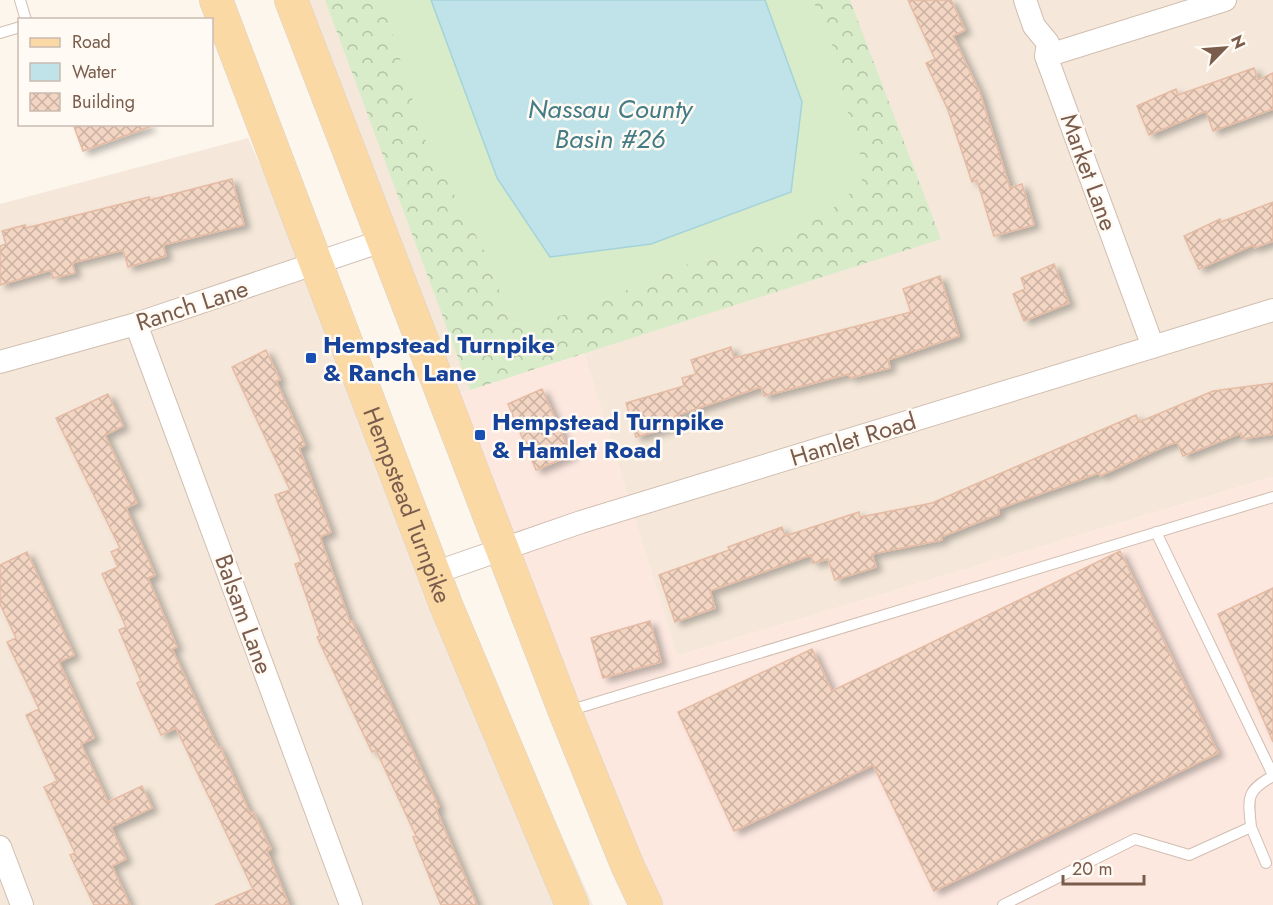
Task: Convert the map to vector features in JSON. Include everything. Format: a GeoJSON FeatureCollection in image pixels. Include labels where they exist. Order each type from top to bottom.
{"type":"FeatureCollection","features":[{"type":"Feature","properties":{"kind":"main road","name":"Hempstead Turnpike"},"geometry":{"type":"LineString","coordinates":[[216,0],[434,573],[572,905]]}},
{"type":"Feature","properties":{"kind":"main road"},"geometry":{"type":"LineString","coordinates":[[291,0],[565,712],[628,867],[646,905]]}},
{"type":"Feature","properties":{"kind":"street","name":"Market Lane"},"geometry":{"type":"LineString","coordinates":[[1025,0],[1034,26],[1048,43],[1046,56],[1153,347]]}},
{"type":"Feature","properties":{"kind":"street"},"geometry":{"type":"LineString","coordinates":[[1046,56],[1225,0]]}},
{"type":"Feature","properties":{"kind":"street","name":"Ranch Lane"},"geometry":{"type":"LineString","coordinates":[[0,362],[136,324],[382,241]]}},
{"type":"Feature","properties":{"kind":"street","name":"Hamlet Road"},"geometry":{"type":"LineString","coordinates":[[434,573],[592,519],[1273,310]]}},
{"type":"Feature","properties":{"kind":"street","name":"Balsam Lane"},"geometry":{"type":"LineString","coordinates":[[136,324],[351,905]]}},
{"type":"Feature","properties":{"kind":"street"},"geometry":{"type":"LineString","coordinates":[[0,846],[22,905]]}},
{"type":"Feature","properties":{"kind":"lane"},"geometry":{"type":"LineString","coordinates":[[20,0],[25,18]]}},
{"type":"Feature","properties":{"kind":"lane"},"geometry":{"type":"LineString","coordinates":[[0,33],[18,28]]}},
{"type":"Feature","properties":{"kind":"lane"},"geometry":{"type":"LineString","coordinates":[[565,712],[1273,496]]}},
{"type":"Feature","properties":{"kind":"lane"},"geometry":{"type":"LineString","coordinates":[[1156,532],[1273,775],[1251,791],[1249,800],[1251,827],[1266,863]]}},
{"type":"Feature","properties":{"kind":"lane"},"geometry":{"type":"LineString","coordinates":[[1004,905],[1135,839],[1189,855],[1251,827]]}},
{"type":"Feature","properties":{"kind":"shaded area"},"geometry":{"type":"Polygon","coordinates":[[[305,0],[1273,0],[1273,477],[677,656],[584,354],[450,396],[305,0]]]}},
{"type":"Feature","properties":{"kind":"shaded area"},"geometry":{"type":"Polygon","coordinates":[[[248,138],[593,905],[0,905],[0,204],[248,138]]]}},
{"type":"Feature","properties":{"kind":"shaded area"},"geometry":{"type":"Polygon","coordinates":[[[584,354],[677,656],[1273,477],[1273,905],[656,905],[450,396],[584,354]]]}},
{"type":"Feature","properties":{"kind":"green space"},"geometry":{"type":"Polygon","coordinates":[[[325,0],[382,0],[424,137],[491,264],[509,322],[522,327],[580,310],[688,264],[782,240],[830,211],[862,182],[860,153],[839,82],[834,49],[813,0],[850,0],[941,239],[470,390],[325,0]]]}},
{"type":"Feature","properties":{"kind":"green space","name":"Nassau County Basin #26"},"geometry":{"type":"Polygon","coordinates":[[[382,0],[813,0],[834,49],[839,82],[860,153],[862,182],[830,211],[782,240],[688,264],[580,310],[522,327],[509,322],[491,264],[424,137],[382,0]]]}},
{"type":"Feature","properties":{"kind":"water","name":"Nassau County Basin #26"},"geometry":{"type":"Polygon","coordinates":[[[431,0],[765,0],[802,102],[791,192],[651,244],[550,257],[497,178],[431,0]]]}},
{"type":"Feature","properties":{"kind":"building"},"geometry":{"type":"Polygon","coordinates":[[[908,0],[951,0],[965,30],[953,36],[980,93],[1010,188],[1022,184],[1034,225],[994,236],[977,180],[972,182],[948,110],[926,63],[935,59],[908,0]]]}},
{"type":"Feature","properties":{"kind":"building"},"geometry":{"type":"Polygon","coordinates":[[[1254,68],[1258,80],[1273,73],[1273,109],[1213,131],[1206,111],[1149,135],[1137,106],[1176,89],[1178,95],[1254,68]]]}},
{"type":"Feature","properties":{"kind":"building"},"geometry":{"type":"Polygon","coordinates":[[[74,126],[149,126],[149,127],[83,151],[74,126]]]}},
{"type":"Feature","properties":{"kind":"building"},"geometry":{"type":"Polygon","coordinates":[[[232,179],[244,225],[163,245],[166,256],[128,267],[123,250],[72,263],[75,273],[53,278],[51,270],[0,285],[0,246],[6,244],[2,231],[25,225],[26,228],[149,197],[150,200],[232,179]]]}},
{"type":"Feature","properties":{"kind":"building"},"geometry":{"type":"Polygon","coordinates":[[[1273,202],[1273,241],[1254,248],[1253,245],[1199,269],[1184,236],[1220,219],[1221,222],[1273,202]]]}},
{"type":"Feature","properties":{"kind":"building"},"geometry":{"type":"Polygon","coordinates":[[[1054,264],[1069,303],[1024,321],[1013,294],[1025,289],[1021,278],[1054,264]]]}},
{"type":"Feature","properties":{"kind":"building"},"geometry":{"type":"Polygon","coordinates":[[[940,276],[959,336],[888,360],[890,368],[850,378],[849,374],[764,396],[761,387],[675,416],[678,425],[636,437],[626,403],[684,386],[682,378],[696,374],[691,360],[731,347],[734,358],[911,312],[903,289],[940,276]]]}},
{"type":"Feature","properties":{"kind":"building"},"geometry":{"type":"Polygon","coordinates":[[[266,350],[280,380],[276,381],[305,445],[299,448],[331,532],[320,537],[350,622],[352,621],[439,807],[436,809],[477,905],[441,905],[413,837],[416,836],[376,750],[372,752],[317,637],[320,636],[295,564],[301,562],[275,495],[290,490],[232,367],[266,350]]]}},
{"type":"Feature","properties":{"kind":"building"},"geometry":{"type":"Polygon","coordinates":[[[1273,383],[1273,434],[1242,439],[1241,433],[1183,456],[1177,442],[1100,476],[1099,473],[998,509],[999,514],[941,537],[942,540],[872,554],[876,567],[835,580],[828,559],[813,563],[811,555],[710,591],[715,608],[675,622],[659,575],[729,550],[728,547],[782,527],[785,536],[859,512],[860,517],[932,503],[1136,415],[1139,422],[1213,391],[1273,383]]]}},
{"type":"Feature","properties":{"kind":"building"},"geometry":{"type":"Polygon","coordinates":[[[542,389],[571,455],[536,470],[508,404],[542,389]]]}},
{"type":"Feature","properties":{"kind":"building"},"geometry":{"type":"Polygon","coordinates":[[[108,394],[123,426],[105,435],[137,503],[126,508],[155,575],[148,578],[177,647],[172,649],[250,813],[253,812],[271,849],[267,851],[289,905],[215,905],[253,889],[176,728],[161,735],[137,683],[141,681],[119,630],[126,627],[102,574],[118,567],[111,552],[120,548],[56,418],[108,394]]]}},
{"type":"Feature","properties":{"kind":"building"},"geometry":{"type":"Polygon","coordinates":[[[1120,551],[1218,753],[934,891],[873,765],[734,831],[678,712],[812,649],[832,691],[1120,551]]]}},
{"type":"Feature","properties":{"kind":"building"},"geometry":{"type":"Polygon","coordinates":[[[27,552],[74,655],[59,662],[94,738],[81,744],[108,802],[142,786],[152,808],[111,827],[126,859],[112,866],[130,905],[94,905],[70,855],[75,853],[44,787],[57,781],[26,715],[39,709],[7,642],[16,638],[0,604],[0,565],[27,552]]]}},
{"type":"Feature","properties":{"kind":"building"},"geometry":{"type":"Polygon","coordinates":[[[1273,588],[1273,742],[1218,614],[1273,588]]]}},
{"type":"Feature","properties":{"kind":"building"},"geometry":{"type":"Polygon","coordinates":[[[650,621],[661,662],[603,678],[591,638],[650,621]]]}},
{"type":"Feature","properties":{"kind":"place","name":"Hempstead Turnpike & Ranch Lane"},"geometry":{"type":"Point","coordinates":[311,358]}},
{"type":"Feature","properties":{"kind":"place","name":"Hempstead Turnpike & Hamlet Road"},"geometry":{"type":"Point","coordinates":[480,435]}}]}
